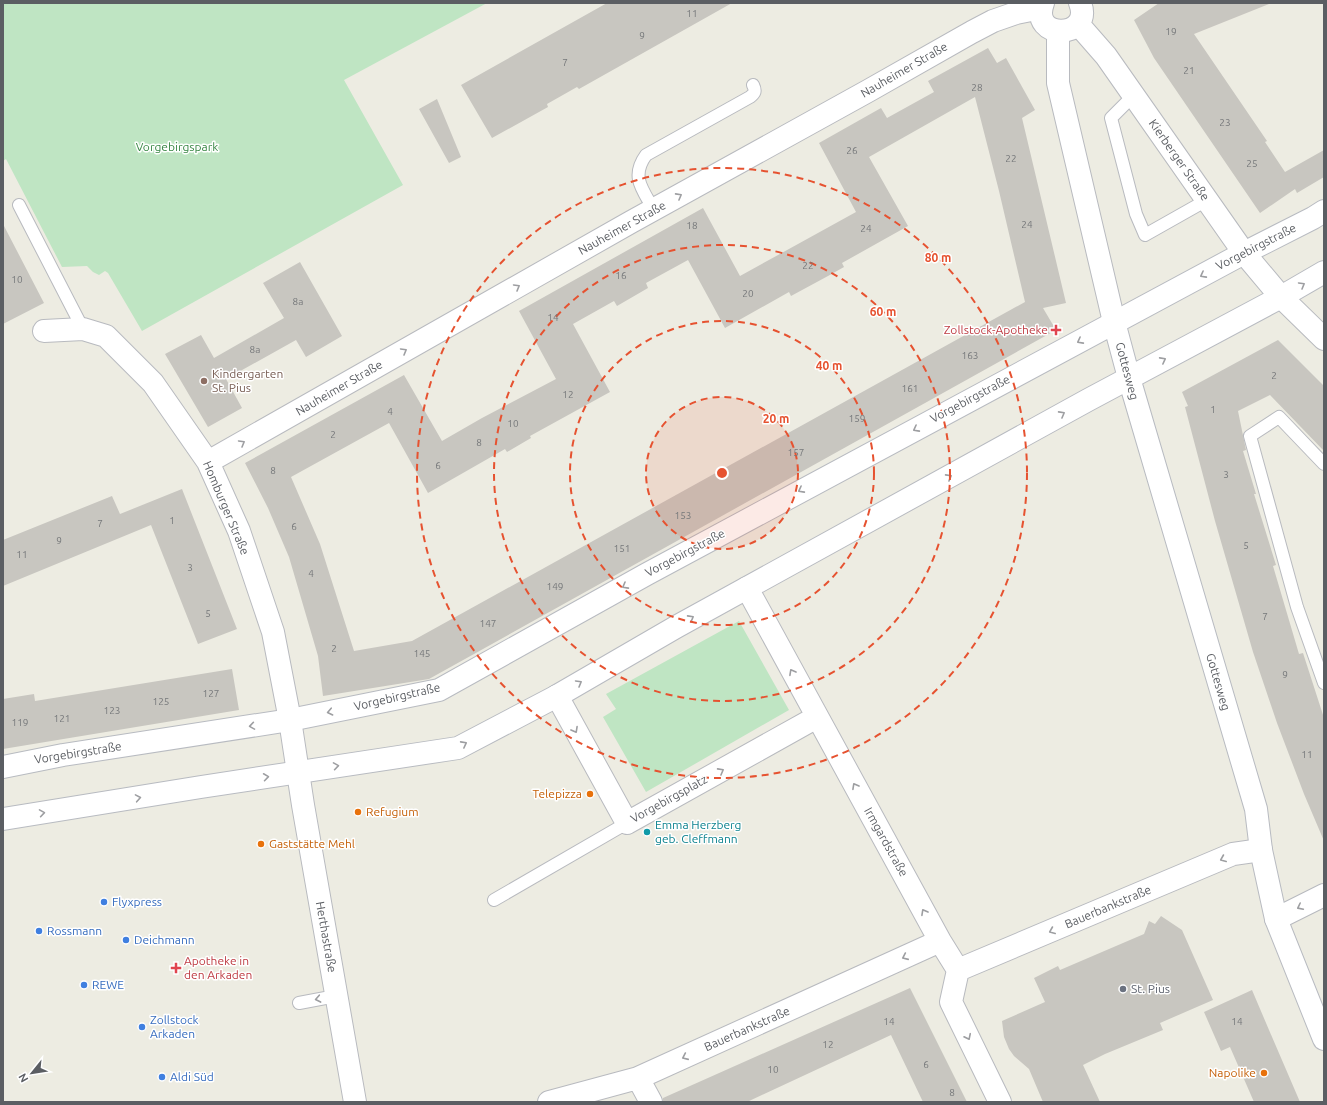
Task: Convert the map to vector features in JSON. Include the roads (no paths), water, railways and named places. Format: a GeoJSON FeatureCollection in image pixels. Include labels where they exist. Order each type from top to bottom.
{"type":"FeatureCollection","features":[{"type":"Feature","properties":{"kind":"street"},"geometry":{"type":"LineString","coordinates":[[1042,6],[1042,16],[1045,24],[1058,32],[1058,83],[1114,322]]}},
{"type":"Feature","properties":{"kind":"street","name":"Nauheimer Straße"},"geometry":{"type":"LineString","coordinates":[[208,462],[972,32],[1016,13],[1042,6]]}},
{"type":"Feature","properties":{"kind":"street","name":"Kierberger Straße"},"geometry":{"type":"LineString","coordinates":[[1058,32],[1069,31],[1082,9]]}},
{"type":"Feature","properties":{"kind":"street","name":"Kierberger Straße"},"geometry":{"type":"LineString","coordinates":[[1082,9],[1106,56],[1244,253],[1281,297],[1324,339]]}},
{"type":"Feature","properties":{"kind":"street","name":"Vorgebirgstraße"},"geometry":{"type":"LineString","coordinates":[[3,766],[63,755],[290,720],[439,690],[647,574],[1114,322],[1324,211]]}},
{"type":"Feature","properties":{"kind":"street"},"geometry":{"type":"LineString","coordinates":[[3,819],[458,748],[557,696],[746,588],[1129,378],[1281,297],[1324,272]]}},
{"type":"Feature","properties":{"kind":"street","name":"Gottesweg"},"geometry":{"type":"LineString","coordinates":[[1114,322],[1129,378],[1256,809],[1261,850],[1276,920],[1324,1039]]}},
{"type":"Feature","properties":{"kind":"street","name":"Homburger Straße"},"geometry":{"type":"LineString","coordinates":[[44,331],[83,328],[106,336],[152,383],[208,462],[239,531],[273,632],[290,720],[298,772]]}},
{"type":"Feature","properties":{"kind":"street","name":"Irmgardstraße"},"geometry":{"type":"LineString","coordinates":[[746,588],[940,941],[958,970]]}},
{"type":"Feature","properties":{"kind":"street","name":"Vorgebirgsplatz"},"geometry":{"type":"LineString","coordinates":[[557,696],[627,823],[817,717]]}},
{"type":"Feature","properties":{"kind":"street","name":"Herthastraße"},"geometry":{"type":"LineString","coordinates":[[298,772],[355,1102]]}},
{"type":"Feature","properties":{"kind":"street","name":"Bauerbankstraße"},"geometry":{"type":"LineString","coordinates":[[958,970],[1233,854],[1261,850]]}},
{"type":"Feature","properties":{"kind":"street"},"geometry":{"type":"LineString","coordinates":[[1276,920],[1324,895]]}},
{"type":"Feature","properties":{"kind":"street","name":"Bauerbankstraße"},"geometry":{"type":"LineString","coordinates":[[549,1102],[638,1078],[940,941]]}},
{"type":"Feature","properties":{"kind":"street"},"geometry":{"type":"LineString","coordinates":[[958,970],[951,1002],[1000,1102]]}},
{"type":"Feature","properties":{"kind":"street"},"geometry":{"type":"LineString","coordinates":[[638,1078],[651,1102]]}},
{"type":"Feature","properties":{"kind":"lane"},"geometry":{"type":"LineString","coordinates":[[654,210],[640,184],[638,171],[640,163],[646,155],[750,97],[755,90],[753,85]]}},
{"type":"Feature","properties":{"kind":"lane"},"geometry":{"type":"LineString","coordinates":[[1134,95],[1111,118],[1136,214],[1145,235],[1207,200]]}},
{"type":"Feature","properties":{"kind":"lane"},"geometry":{"type":"LineString","coordinates":[[20,205],[83,328]]}},
{"type":"Feature","properties":{"kind":"lane"},"geometry":{"type":"LineString","coordinates":[[1324,464],[1279,417],[1250,436],[1297,608],[1324,683]]}},
{"type":"Feature","properties":{"kind":"lane"},"geometry":{"type":"LineString","coordinates":[[494,900],[627,823]]}},
{"type":"Feature","properties":{"kind":"lane"},"geometry":{"type":"LineString","coordinates":[[299,1003],[336,996]]}},
{"type":"Feature","properties":{"kind":"place","name":"Zollstock-Apotheke"},"geometry":{"type":"Point","coordinates":[1056,330]}},
{"type":"Feature","properties":{"kind":"place","name":"Kindergarten St. Pius"},"geometry":{"type":"Point","coordinates":[204,381]}},
{"type":"Feature","properties":{"kind":"place","name":"Telepizza"},"geometry":{"type":"Point","coordinates":[590,794]}},
{"type":"Feature","properties":{"kind":"place","name":"Refugium"},"geometry":{"type":"Point","coordinates":[358,812]}},
{"type":"Feature","properties":{"kind":"place","name":"Emma Herzberg geb. Cleffmann"},"geometry":{"type":"Point","coordinates":[647,832]}},
{"type":"Feature","properties":{"kind":"place","name":"Gaststätte Mehl"},"geometry":{"type":"Point","coordinates":[261,844]}},
{"type":"Feature","properties":{"kind":"place","name":"Flyxpress"},"geometry":{"type":"Point","coordinates":[104,902]}},
{"type":"Feature","properties":{"kind":"place","name":"Rossmann"},"geometry":{"type":"Point","coordinates":[39,931]}},
{"type":"Feature","properties":{"kind":"place","name":"Deichmann"},"geometry":{"type":"Point","coordinates":[126,940]}},
{"type":"Feature","properties":{"kind":"place","name":"Apotheke in den Arkaden"},"geometry":{"type":"Point","coordinates":[176,968]}},
{"type":"Feature","properties":{"kind":"place","name":"REWE"},"geometry":{"type":"Point","coordinates":[84,985]}},
{"type":"Feature","properties":{"kind":"place","name":"St. Pius"},"geometry":{"type":"Point","coordinates":[1123,989]}},
{"type":"Feature","properties":{"kind":"place","name":"Zollstock Arkaden"},"geometry":{"type":"Point","coordinates":[142,1027]}},
{"type":"Feature","properties":{"kind":"place","name":"Napolike"},"geometry":{"type":"Point","coordinates":[1264,1073]}},
{"type":"Feature","properties":{"kind":"place","name":"Aldi Süd"},"geometry":{"type":"Point","coordinates":[162,1077]}},
{"type":"Feature","properties":{"kind":"park label","name":"Vorgebirgspark"},"geometry":{"type":"Point","coordinates":[177,147]}}]}
